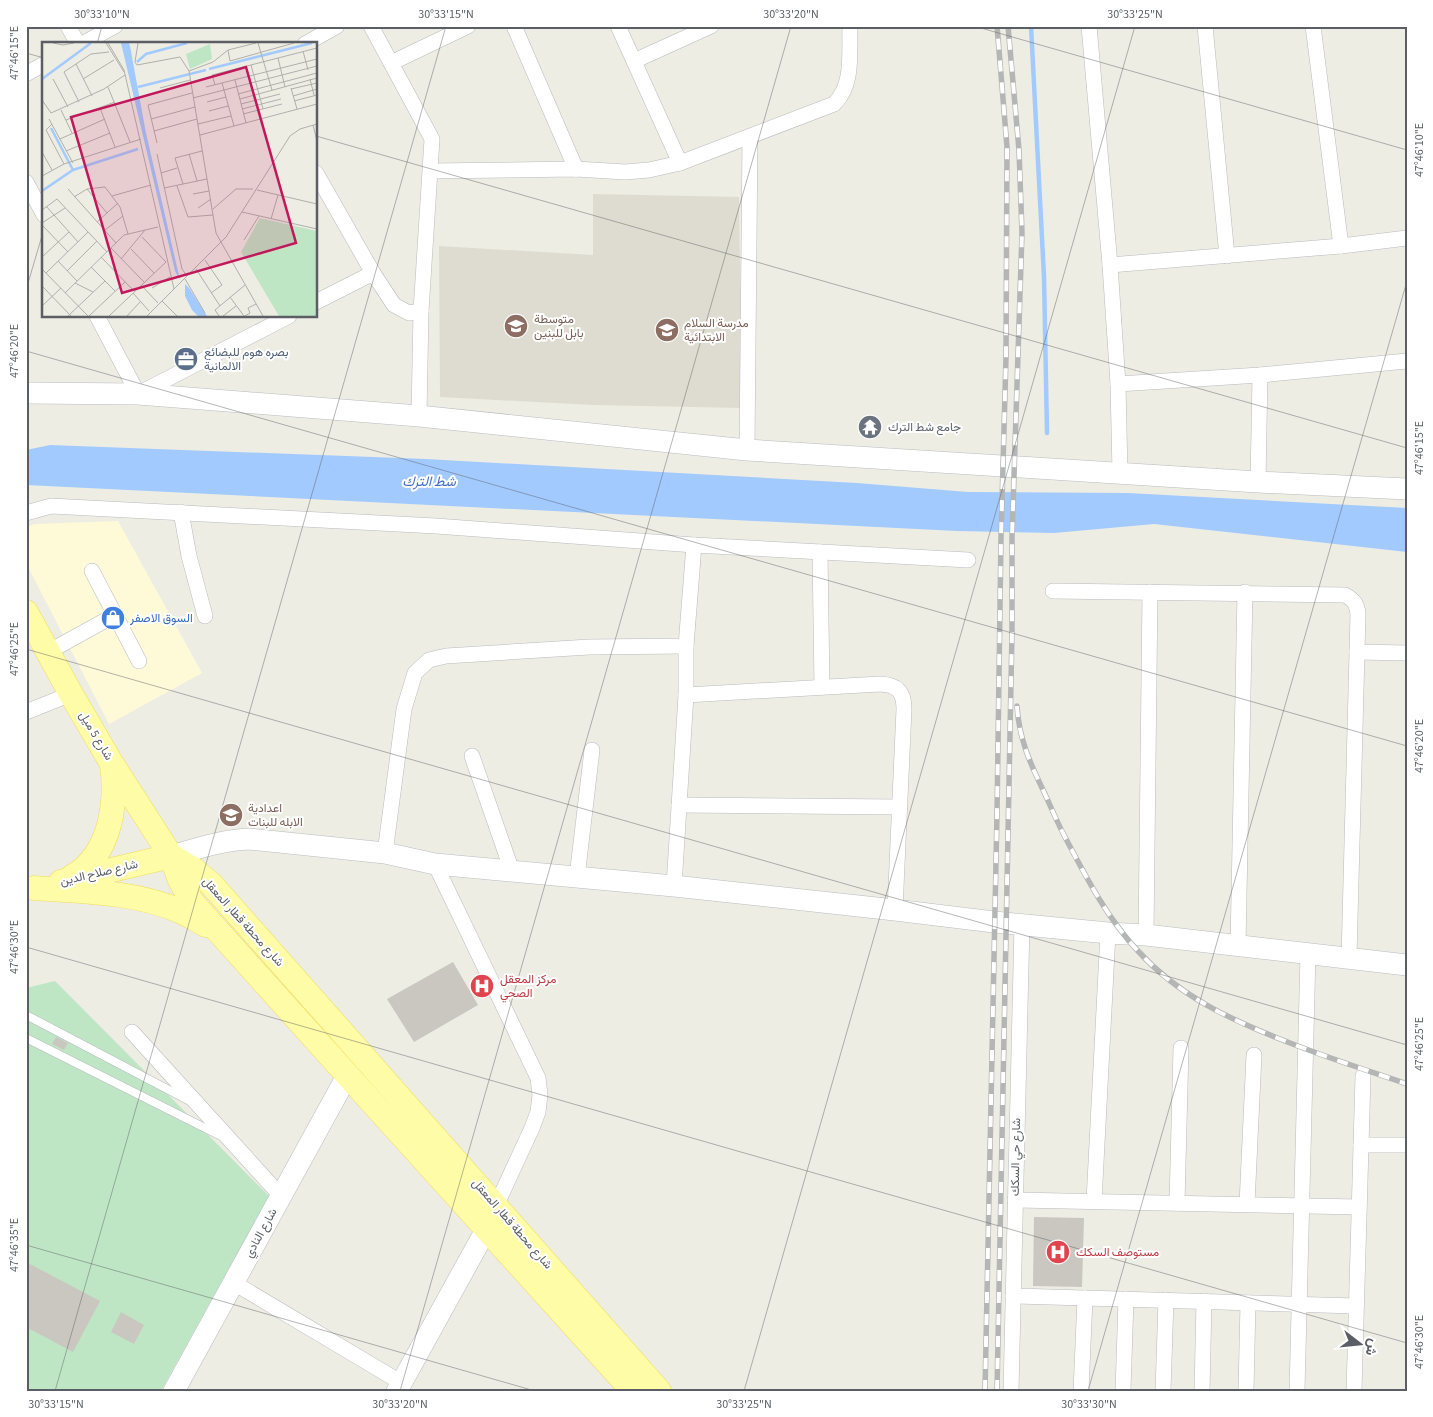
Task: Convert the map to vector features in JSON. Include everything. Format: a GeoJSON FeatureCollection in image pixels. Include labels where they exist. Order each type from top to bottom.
{"type":"FeatureCollection","features":[{"type":"Feature","properties":{"kind":"main road","name":"شارع 5 ميل"},"geometry":{"type":"LineString","coordinates":[[26,612],[112,764],[171,856]]}},
{"type":"Feature","properties":{"kind":"main road"},"geometry":{"type":"LineString","coordinates":[[66,881],[92,860],[107,832],[111,818],[115,783],[112,764]]}},
{"type":"Feature","properties":{"kind":"main road","name":"شارع صلاح الدين"},"geometry":{"type":"LineString","coordinates":[[30,889],[171,856]]}},
{"type":"Feature","properties":{"kind":"main road","name":"شارع محطة قطار المعقل"},"geometry":{"type":"LineString","coordinates":[[171,856],[180,880],[192,902],[633,1391]]}},
{"type":"Feature","properties":{"kind":"main road","name":"شارع محطة قطار المعقل"},"geometry":{"type":"LineString","coordinates":[[171,856],[193,869],[212,885],[659,1391]]}},
{"type":"Feature","properties":{"kind":"main road"},"geometry":{"type":"LineString","coordinates":[[30,889],[102,893],[149,901],[183,912],[220,934]]}},
{"type":"Feature","properties":{"kind":"street"},"geometry":{"type":"LineString","coordinates":[[68,26],[77,42]]}},
{"type":"Feature","properties":{"kind":"street"},"geometry":{"type":"LineString","coordinates":[[86,42],[115,26]]}},
{"type":"Feature","properties":{"kind":"street"},"geometry":{"type":"LineString","coordinates":[[308,42],[337,26]]}},
{"type":"Feature","properties":{"kind":"street"},"geometry":{"type":"LineString","coordinates":[[371,26],[432,139],[421,311],[419,416]]}},
{"type":"Feature","properties":{"kind":"street"},"geometry":{"type":"LineString","coordinates":[[391,63],[468,26]]}},
{"type":"Feature","properties":{"kind":"street"},"geometry":{"type":"LineString","coordinates":[[514,26],[576,169]]}},
{"type":"Feature","properties":{"kind":"street"},"geometry":{"type":"LineString","coordinates":[[618,26],[680,163]]}},
{"type":"Feature","properties":{"kind":"street"},"geometry":{"type":"LineString","coordinates":[[634,61],[711,26]]}},
{"type":"Feature","properties":{"kind":"street"},"geometry":{"type":"LineString","coordinates":[[431,171],[576,169],[626,172],[649,170],[680,163],[834,104],[841,98],[849,76],[850,26]]}},
{"type":"Feature","properties":{"kind":"street"},"geometry":{"type":"LineString","coordinates":[[1089,26],[1110,265],[1118,384],[1120,473]]}},
{"type":"Feature","properties":{"kind":"street"},"geometry":{"type":"LineString","coordinates":[[1205,26],[1226,256]]}},
{"type":"Feature","properties":{"kind":"street"},"geometry":{"type":"LineString","coordinates":[[1313,26],[1341,246]]}},
{"type":"Feature","properties":{"kind":"street"},"geometry":{"type":"LineString","coordinates":[[26,74],[42,65]]}},
{"type":"Feature","properties":{"kind":"street"},"geometry":{"type":"LineString","coordinates":[[747,450],[750,137]]}},
{"type":"Feature","properties":{"kind":"street"},"geometry":{"type":"LineString","coordinates":[[318,177],[373,273],[394,305],[409,313],[421,311]]}},
{"type":"Feature","properties":{"kind":"street"},"geometry":{"type":"LineString","coordinates":[[34,187],[42,209]]}},
{"type":"Feature","properties":{"kind":"street"},"geometry":{"type":"LineString","coordinates":[[1110,265],[1341,246],[1407,238]]}},
{"type":"Feature","properties":{"kind":"street"},"geometry":{"type":"LineString","coordinates":[[318,301],[373,273]]}},
{"type":"Feature","properties":{"kind":"street"},"geometry":{"type":"LineString","coordinates":[[98,318],[138,394]]}},
{"type":"Feature","properties":{"kind":"street"},"geometry":{"type":"LineString","coordinates":[[138,394],[285,318]]}},
{"type":"Feature","properties":{"kind":"street"},"geometry":{"type":"LineString","coordinates":[[1118,384],[1260,376],[1407,361]]}},
{"type":"Feature","properties":{"kind":"street"},"geometry":{"type":"LineString","coordinates":[[1258,482],[1260,376]]}},
{"type":"Feature","properties":{"kind":"street"},"geometry":{"type":"LineString","coordinates":[[26,393],[138,394],[419,416],[747,450],[1258,482],[1407,489]]}},
{"type":"Feature","properties":{"kind":"street"},"geometry":{"type":"LineString","coordinates":[[26,513],[51,506],[181,512],[436,526],[694,544],[968,560]]}},
{"type":"Feature","properties":{"kind":"street"},"geometry":{"type":"LineString","coordinates":[[181,512],[189,556],[205,616]]}},
{"type":"Feature","properties":{"kind":"street"},"geometry":{"type":"LineString","coordinates":[[674,886],[686,695],[686,646],[694,544]]}},
{"type":"Feature","properties":{"kind":"street"},"geometry":{"type":"LineString","coordinates":[[820,552],[822,687]]}},
{"type":"Feature","properties":{"kind":"street"},"geometry":{"type":"LineString","coordinates":[[92,571],[139,660]]}},
{"type":"Feature","properties":{"kind":"street"},"geometry":{"type":"LineString","coordinates":[[1053,591],[1346,594],[1353,599],[1357,606],[1357,652],[1349,958]]}},
{"type":"Feature","properties":{"kind":"street"},"geometry":{"type":"LineString","coordinates":[[1146,935],[1150,592]]}},
{"type":"Feature","properties":{"kind":"street"},"geometry":{"type":"LineString","coordinates":[[1238,946],[1245,592]]}},
{"type":"Feature","properties":{"kind":"street"},"geometry":{"type":"LineString","coordinates":[[48,652],[115,615]]}},
{"type":"Feature","properties":{"kind":"street"},"geometry":{"type":"LineString","coordinates":[[385,853],[404,708],[415,673],[430,660],[446,656],[589,647],[686,646]]}},
{"type":"Feature","properties":{"kind":"street"},"geometry":{"type":"LineString","coordinates":[[1357,652],[1407,652]]}},
{"type":"Feature","properties":{"kind":"street"},"geometry":{"type":"LineString","coordinates":[[686,695],[880,684],[890,684],[899,690],[904,699],[895,910]]}},
{"type":"Feature","properties":{"kind":"street"},"geometry":{"type":"LineString","coordinates":[[26,712],[71,694]]}},
{"type":"Feature","properties":{"kind":"street"},"geometry":{"type":"LineString","coordinates":[[577,877],[592,750]]}},
{"type":"Feature","properties":{"kind":"street"},"geometry":{"type":"LineString","coordinates":[[472,756],[512,871]]}},
{"type":"Feature","properties":{"kind":"street"},"geometry":{"type":"LineString","coordinates":[[679,805],[899,807]]}},
{"type":"Feature","properties":{"kind":"street"},"geometry":{"type":"LineString","coordinates":[[171,856],[217,843],[249,839],[385,853],[435,864],[674,886],[994,922],[1146,935],[1407,965]]}},
{"type":"Feature","properties":{"kind":"street"},"geometry":{"type":"LineString","coordinates":[[435,864],[538,1078],[540,1095],[538,1112],[496,1206]]}},
{"type":"Feature","properties":{"kind":"street","name":"شارع حي السكك"},"geometry":{"type":"LineString","coordinates":[[1011,1391],[1022,924]]}},
{"type":"Feature","properties":{"kind":"street"},"geometry":{"type":"LineString","coordinates":[[1094,1201],[1108,933]]}},
{"type":"Feature","properties":{"kind":"street"},"geometry":{"type":"LineString","coordinates":[[1297,1391],[1308,954]]}},
{"type":"Feature","properties":{"kind":"street"},"geometry":{"type":"LineString","coordinates":[[132,1032],[281,1196]]}},
{"type":"Feature","properties":{"kind":"street"},"geometry":{"type":"LineString","coordinates":[[1177,1203],[1181,1048]]}},
{"type":"Feature","properties":{"kind":"street"},"geometry":{"type":"LineString","coordinates":[[1248,1204],[1254,1055]]}},
{"type":"Feature","properties":{"kind":"street","name":"شارع النادي"},"geometry":{"type":"LineString","coordinates":[[174,1391],[347,1076]]}},
{"type":"Feature","properties":{"kind":"street"},"geometry":{"type":"LineString","coordinates":[[1354,1391],[1362,1076]]}},
{"type":"Feature","properties":{"kind":"street"},"geometry":{"type":"LineString","coordinates":[[1361,1145],[1407,1145]]}},
{"type":"Feature","properties":{"kind":"street"},"geometry":{"type":"LineString","coordinates":[[1016,1200],[1359,1207]]}},
{"type":"Feature","properties":{"kind":"street"},"geometry":{"type":"LineString","coordinates":[[234,1283],[400,1387],[487,1228]]}},
{"type":"Feature","properties":{"kind":"street"},"geometry":{"type":"LineString","coordinates":[[1013,1296],[1356,1306]]}},
{"type":"Feature","properties":{"kind":"street"},"geometry":{"type":"LineString","coordinates":[[1081,1391],[1085,1298]]}},
{"type":"Feature","properties":{"kind":"street"},"geometry":{"type":"LineString","coordinates":[[1123,1391],[1126,1299]]}},
{"type":"Feature","properties":{"kind":"street"},"geometry":{"type":"LineString","coordinates":[[1163,1391],[1166,1300]]}},
{"type":"Feature","properties":{"kind":"street"},"geometry":{"type":"LineString","coordinates":[[1202,1391],[1204,1301]]}},
{"type":"Feature","properties":{"kind":"street"},"geometry":{"type":"LineString","coordinates":[[1246,1391],[1248,1303]]}},
{"type":"Feature","properties":{"kind":"lane"},"geometry":{"type":"LineString","coordinates":[[26,1015],[200,1107]]}},
{"type":"Feature","properties":{"kind":"lane"},"geometry":{"type":"LineString","coordinates":[[26,1038],[233,1143]]}},
{"type":"Feature","properties":{"kind":"shaded area"},"geometry":{"type":"Polygon","coordinates":[[[593,194],[739,197],[742,408],[594,405],[440,397],[439,246],[593,255],[593,194]]]}},
{"type":"Feature","properties":{"kind":"shaded area","name":"السوق الاصفر"},"geometry":{"type":"Polygon","coordinates":[[[118,521],[202,673],[109,724],[26,563],[26,527],[35,524],[118,521]]]}},
{"type":"Feature","properties":{"kind":"green space"},"geometry":{"type":"Polygon","coordinates":[[[55,981],[269,1196],[161,1391],[26,1391],[26,988],[55,981]]]}},
{"type":"Feature","properties":{"kind":"water","name":"شط الترك"},"geometry":{"type":"Polygon","coordinates":[[[50,445],[426,459],[857,483],[968,492],[1128,493],[1407,508],[1407,552],[1154,524],[1054,533],[957,531],[26,485],[26,450],[50,445]]]}},
{"type":"Feature","properties":{"kind":"building"},"geometry":{"type":"Polygon","coordinates":[[[453,962],[478,1005],[414,1042],[387,999],[453,962]]]}},
{"type":"Feature","properties":{"kind":"building"},"geometry":{"type":"Polygon","coordinates":[[[56,1037],[68,1043],[64,1050],[52,1044],[56,1037]]]}},
{"type":"Feature","properties":{"kind":"building","name":"مستوصف السكك"},"geometry":{"type":"Polygon","coordinates":[[[1034,1217],[1084,1218],[1082,1287],[1033,1286],[1034,1217]]]}},
{"type":"Feature","properties":{"kind":"building"},"geometry":{"type":"Polygon","coordinates":[[[26,1262],[100,1301],[73,1352],[26,1327],[26,1262]]]}},
{"type":"Feature","properties":{"kind":"building"},"geometry":{"type":"Polygon","coordinates":[[[121,1312],[144,1325],[134,1344],[111,1332],[121,1312]]]}},
{"type":"Feature","properties":{"kind":"waterway"},"geometry":{"type":"LineString","coordinates":[[1031,26],[1044,277],[1047,433]]}},
{"type":"Feature","properties":{"kind":"railway"},"geometry":{"type":"LineString","coordinates":[[985,1391],[1006,357],[1007,147],[997,26]]}},
{"type":"Feature","properties":{"kind":"railway"},"geometry":{"type":"LineString","coordinates":[[997,1391],[1012,632],[1012,537],[1022,233],[1019,150],[1008,26]]}},
{"type":"Feature","properties":{"kind":"railway"},"geometry":{"type":"LineString","coordinates":[[1017,706],[1020,729],[1026,751],[1065,837],[1089,882],[1116,925],[1154,967],[1170,981],[1206,1005],[1244,1024],[1285,1041],[1407,1084]]}},
{"type":"Feature","properties":{"kind":"place","name":"متوسطة بابل للبنين"},"geometry":{"type":"Point","coordinates":[516,326]}},
{"type":"Feature","properties":{"kind":"place","name":"مدرسة السلام الابتدائية"},"geometry":{"type":"Point","coordinates":[667,330]}},
{"type":"Feature","properties":{"kind":"place","name":"بصره هوم للبضائع الالمانية"},"geometry":{"type":"Point","coordinates":[186,359]}},
{"type":"Feature","properties":{"kind":"place","name":"جامع شط الترك"},"geometry":{"type":"Point","coordinates":[870,427]}},
{"type":"Feature","properties":{"kind":"place","name":"السوق الاصفر"},"geometry":{"type":"Point","coordinates":[113,618]}},
{"type":"Feature","properties":{"kind":"place","name":"اعدادية الابله للبنات"},"geometry":{"type":"Point","coordinates":[231,815]}},
{"type":"Feature","properties":{"kind":"place","name":"مركز المعقل الصحي"},"geometry":{"type":"Point","coordinates":[482,986]}},
{"type":"Feature","properties":{"kind":"place","name":"مستوصف السكك"},"geometry":{"type":"Point","coordinates":[1058,1252]}}]}
